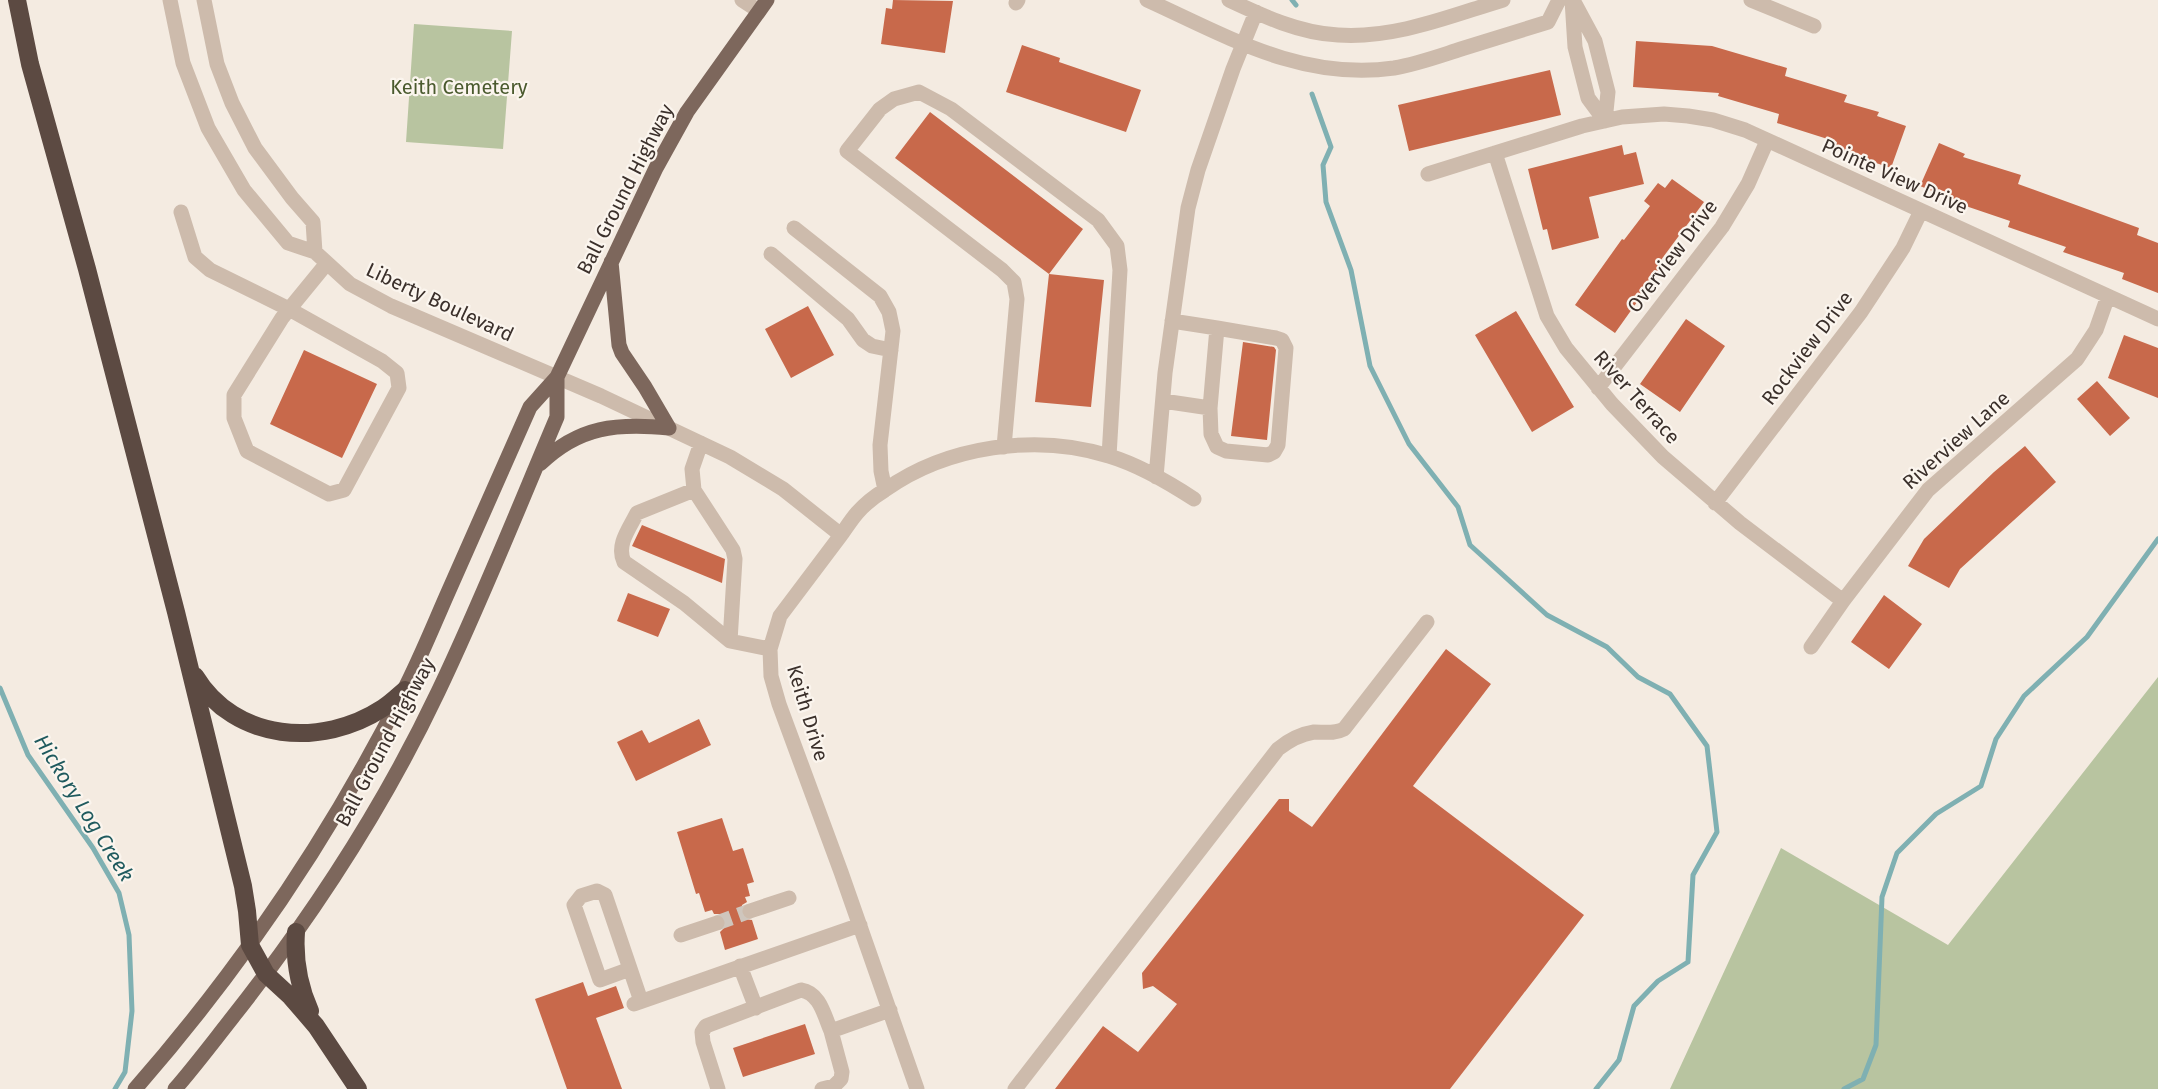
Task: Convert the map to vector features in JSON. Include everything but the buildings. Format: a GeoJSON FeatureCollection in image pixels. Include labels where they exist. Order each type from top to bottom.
{"type":"FeatureCollection","features":[{"type":"Feature","properties":{"kind":"highway"},"geometry":{"type":"LineString","coordinates":[[17,0],[30,64],[87,269],[243,886],[250,945],[266,974],[291,997],[316,1026],[358,1089]]}},
{"type":"Feature","properties":{"kind":"highway"},"geometry":{"type":"LineString","coordinates":[[188,664],[204,690],[220,705],[241,719],[265,729],[295,734],[328,730],[360,720],[384,707],[405,690]]}},
{"type":"Feature","properties":{"kind":"highway"},"geometry":{"type":"LineString","coordinates":[[296,932],[297,976],[316,1026]]}},
{"type":"Feature","properties":{"kind":"main road","name":"Ball Ground Highway"},"geometry":{"type":"LineString","coordinates":[[135,1089],[250,945],[358,777],[405,690],[531,406],[556,377],[656,168],[687,112],[763,6]]}},
{"type":"Feature","properties":{"kind":"main road"},"geometry":{"type":"LineString","coordinates":[[611,261],[619,345],[669,428]]}},
{"type":"Feature","properties":{"kind":"main road","name":"Ball Ground Highway"},"geometry":{"type":"LineString","coordinates":[[175,1089],[266,974],[296,932],[360,834],[422,723],[443,682],[557,417],[556,377]]}},
{"type":"Feature","properties":{"kind":"main road"},"geometry":{"type":"LineString","coordinates":[[534,471],[554,451],[584,434],[603,428],[625,426],[669,428]]}},
{"type":"Feature","properties":{"kind":"street","name":"Liberty Boulevard"},"geometry":{"type":"LineString","coordinates":[[170,0],[180,54],[208,128],[230,168],[249,196],[288,243],[315,252],[350,284],[376,299],[556,377]]}},
{"type":"Feature","properties":{"kind":"street"},"geometry":{"type":"LineString","coordinates":[[204,0],[217,63],[232,103],[255,148],[292,198],[314,222],[315,252]]}},
{"type":"Feature","properties":{"kind":"street"},"geometry":{"type":"LineString","coordinates":[[742,0],[763,6]]}},
{"type":"Feature","properties":{"kind":"street"},"geometry":{"type":"LineString","coordinates":[[1147,0],[1242,43],[1298,64],[1331,70],[1365,71],[1396,68],[1428,60],[1548,22],[1559,0]]}},
{"type":"Feature","properties":{"kind":"street"},"geometry":{"type":"LineString","coordinates":[[1229,0],[1303,29],[1336,35],[1368,35],[1400,30],[1503,0]]}},
{"type":"Feature","properties":{"kind":"street"},"geometry":{"type":"LineString","coordinates":[[1572,0],[1595,41],[1608,92],[1605,121]]}},
{"type":"Feature","properties":{"kind":"street"},"geometry":{"type":"LineString","coordinates":[[1572,0],[1575,47],[1588,98],[1605,121]]}},
{"type":"Feature","properties":{"kind":"street"},"geometry":{"type":"LineString","coordinates":[[1753,0],[1814,26]]}},
{"type":"Feature","properties":{"kind":"street"},"geometry":{"type":"LineString","coordinates":[[1156,477],[1172,321],[1186,221],[1194,183],[1242,43],[1256,12]]}},
{"type":"Feature","properties":{"kind":"street"},"geometry":{"type":"LineString","coordinates":[[1004,447],[1017,299],[1014,282],[1002,270],[848,151],[880,109],[894,99],[919,92],[951,109],[1098,220],[1117,246],[1119,270],[1109,456]]}},
{"type":"Feature","properties":{"kind":"street","name":"Pointe View Drive"},"geometry":{"type":"LineString","coordinates":[[1428,174],[1582,126],[1622,117],[1664,114],[1688,116],[1731,125],[2158,319]]}},
{"type":"Feature","properties":{"kind":"street","name":"Overview Drive"},"geometry":{"type":"LineString","coordinates":[[1598,388],[1722,227],[1748,184],[1767,141]]}},
{"type":"Feature","properties":{"kind":"street","name":"River Terrace"},"geometry":{"type":"LineString","coordinates":[[1495,153],[1547,316],[1566,348],[1598,388],[1656,450],[1715,503],[1843,601]]}},
{"type":"Feature","properties":{"kind":"street","name":"Rockview Drive"},"geometry":{"type":"LineString","coordinates":[[1715,503],[1865,307],[1903,248],[1921,211]]}},
{"type":"Feature","properties":{"kind":"street"},"geometry":{"type":"LineString","coordinates":[[181,212],[195,257],[210,270],[289,309],[382,361],[397,373],[399,388],[344,490],[329,494],[247,451],[234,418],[234,395],[289,309],[327,263]]}},
{"type":"Feature","properties":{"kind":"street"},"geometry":{"type":"LineString","coordinates":[[794,228],[880,296],[892,320],[891,350],[880,445],[881,471],[885,490]]}},
{"type":"Feature","properties":{"kind":"street"},"geometry":{"type":"LineString","coordinates":[[771,254],[848,319],[863,340],[872,346],[891,350]]}},
{"type":"Feature","properties":{"kind":"street","name":"Riverview Lane"},"geometry":{"type":"LineString","coordinates":[[1811,647],[1843,601],[1928,490],[2077,359],[2096,330],[2108,296]]}},
{"type":"Feature","properties":{"kind":"street"},"geometry":{"type":"LineString","coordinates":[[1172,321],[1217,328],[1282,340],[1286,348],[1278,445],[1274,452],[1268,455],[1226,451],[1217,447],[1211,434],[1210,408],[1217,328]]}},
{"type":"Feature","properties":{"kind":"street"},"geometry":{"type":"LineString","coordinates":[[556,377],[730,457],[783,489],[841,535]]}},
{"type":"Feature","properties":{"kind":"street"},"geometry":{"type":"LineString","coordinates":[[1163,401],[1210,408]]}},
{"type":"Feature","properties":{"kind":"street"},"geometry":{"type":"LineString","coordinates":[[701,443],[692,469],[694,490],[733,550],[735,559],[730,641]]}},
{"type":"Feature","properties":{"kind":"street","name":"Keith Drive"},"geometry":{"type":"LineString","coordinates":[[917,1089],[779,704],[771,676],[771,649],[780,616],[858,512],[898,481],[959,455],[1004,447],[1069,448],[1109,456],[1156,477],[1194,499]]}},
{"type":"Feature","properties":{"kind":"street"},"geometry":{"type":"LineString","coordinates":[[694,490],[637,513],[620,547],[620,554],[624,562],[684,603],[730,641],[771,649]]}},
{"type":"Feature","properties":{"kind":"street"},"geometry":{"type":"LineString","coordinates":[[1015,1089],[1278,749],[1285,743],[1308,734],[1337,732],[1344,729],[1427,622]]}},
{"type":"Feature","properties":{"kind":"street"},"geometry":{"type":"LineString","coordinates":[[630,969],[600,980],[574,905],[581,896],[597,891],[605,895],[630,969],[637,1003],[860,925]]}},
{"type":"Feature","properties":{"kind":"street"},"geometry":{"type":"LineString","coordinates":[[750,911],[789,898]]}},
{"type":"Feature","properties":{"kind":"street"},"geometry":{"type":"LineString","coordinates":[[681,935],[717,923]]}},
{"type":"Feature","properties":{"kind":"street"},"geometry":{"type":"LineString","coordinates":[[740,966],[756,1008]]}},
{"type":"Feature","properties":{"kind":"street"},"geometry":{"type":"LineString","coordinates":[[718,1089],[703,1042],[702,1032],[706,1026],[801,990],[810,991],[817,997],[831,1030],[842,1072],[841,1080],[834,1086],[822,1089]]}},
{"type":"Feature","properties":{"kind":"street"},"geometry":{"type":"LineString","coordinates":[[831,1030],[890,1010]]}},
{"type":"Feature","properties":{"kind":"green space","name":"Keith Cemetery"},"geometry":{"type":"Polygon","coordinates":[[[414,24],[512,31],[503,149],[406,142],[414,24]]]}},
{"type":"Feature","properties":{"kind":"green space"},"geometry":{"type":"Polygon","coordinates":[[[2158,677],[2158,1089],[1670,1089],[1781,848],[1948,945],[2158,677]]]}},
{"type":"Feature","properties":{"kind":"waterway"},"geometry":{"type":"LineString","coordinates":[[1292,0],[1296,5]]}},
{"type":"Feature","properties":{"kind":"waterway"},"geometry":{"type":"LineString","coordinates":[[1312,94],[1331,147],[1323,165],[1326,202],[1351,270],[1370,366],[1409,444],[1458,507],[1470,545],[1547,615],[1607,647],[1638,677],[1670,694],[1707,746],[1717,832],[1693,875],[1688,962],[1658,981],[1634,1006],[1619,1060],[1596,1089]]}},
{"type":"Feature","properties":{"kind":"waterway"},"geometry":{"type":"LineString","coordinates":[[1844,1089],[1863,1079],[1876,1045],[1882,897],[1897,853],[1936,814],[1981,786],[1996,739],[2024,696],[2087,637],[2158,539]]}},
{"type":"Feature","properties":{"kind":"waterway","name":"Hickory Log Creek"},"geometry":{"type":"LineString","coordinates":[[0,688],[28,755],[93,848],[119,893],[129,935],[132,1011],[125,1072],[115,1089]]}},
{"type":"Feature","properties":{"kind":"tunnel"},"geometry":{"type":"LineString","coordinates":[[717,923],[750,911]]}}]}
